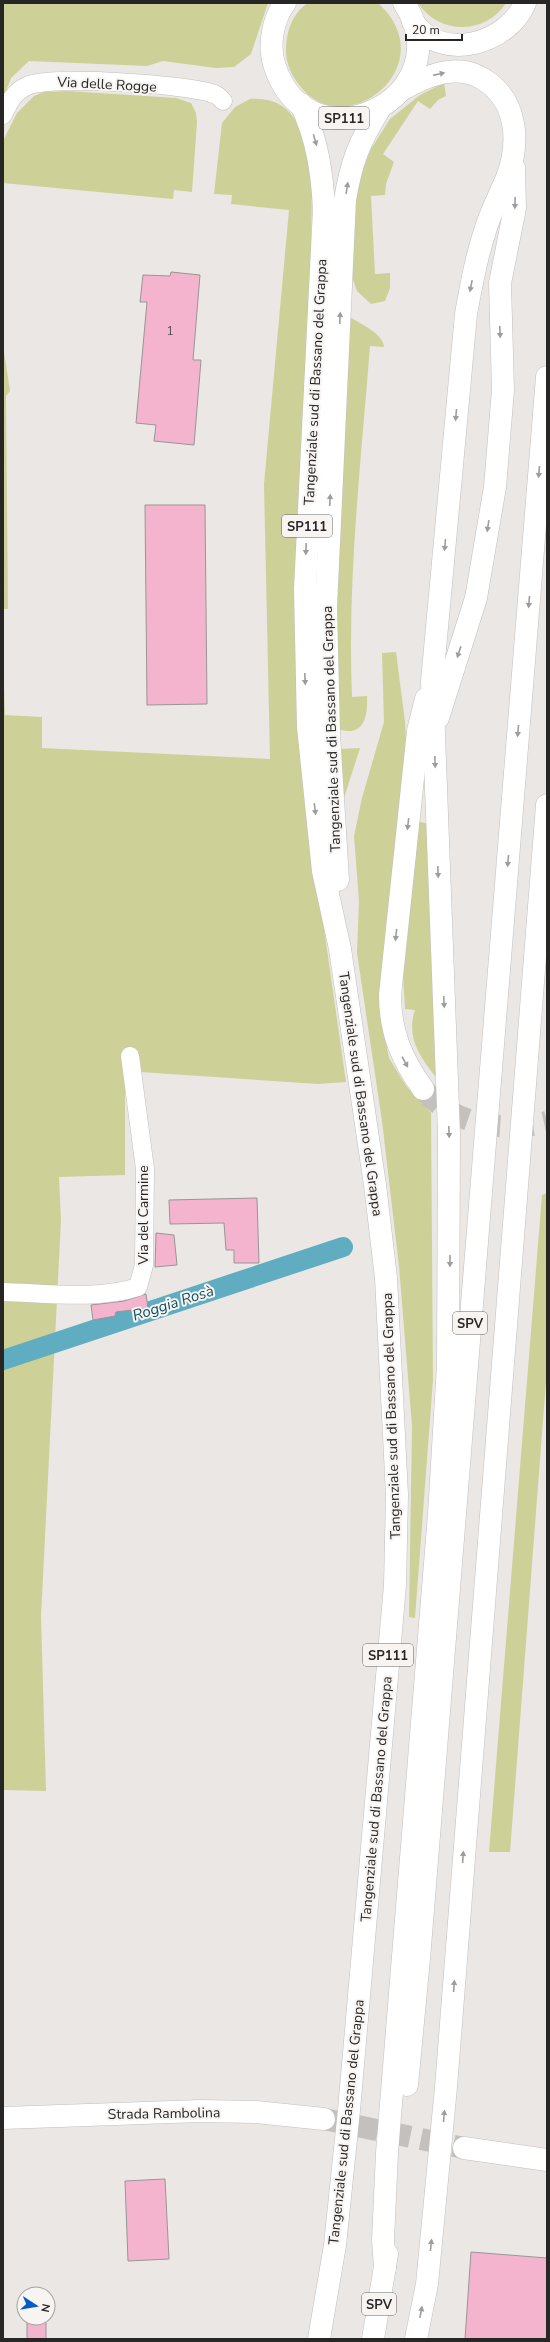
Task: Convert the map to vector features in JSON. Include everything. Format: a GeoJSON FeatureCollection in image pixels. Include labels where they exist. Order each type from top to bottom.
{"type":"FeatureCollection","features":[{"type":"Feature","properties":{"kind":"main road","name":"Tangenziale sud di Bassano del Grappa"},"geometry":{"type":"LineString","coordinates":[[285,3],[275,22],[271,41],[273,60],[279,78],[289,94],[315,113],[348,119],[364,116],[379,110],[403,89],[415,64],[417,43],[413,22],[404,3]]}},
{"type":"Feature","properties":{"kind":"main road"},"geometry":{"type":"LineString","coordinates":[[413,22],[422,32],[441,42],[462,45],[477,43],[496,36],[506,30],[518,17],[525,3]]}},
{"type":"Feature","properties":{"kind":"main road"},"geometry":{"type":"LineString","coordinates":[[403,89],[423,79],[448,72],[466,72],[483,79],[498,92],[509,108],[514,126],[515,208],[500,283],[503,390],[495,487],[476,598],[434,732]]}},
{"type":"Feature","properties":{"kind":"main road","name":"Tangenziale sud di Bassano del Grappa"},"geometry":{"type":"LineString","coordinates":[[301,104],[317,145],[323,181],[324,210],[305,590],[306,700],[313,787],[323,871],[340,949],[375,1186],[386,1278],[397,1495],[394,1585],[349,2110],[335,2245],[318,2339]]}},
{"type":"Feature","properties":{"kind":"main road","name":"Tangenziale sud di Bassano del Grappa"},"geometry":{"type":"LineString","coordinates":[[340,949],[326,665],[326,569],[345,200],[353,158],[379,110]]}},
{"type":"Feature","properties":{"kind":"main road"},"geometry":{"type":"LineString","coordinates":[[385,2268],[383,2233],[387,2153],[439,1514],[448,1366],[449,1149],[432,681],[466,314],[482,238],[506,180],[514,150]]}},
{"type":"Feature","properties":{"kind":"main road","name":"SPV"},"geometry":{"type":"LineString","coordinates":[[373,2339],[385,2268],[399,2158],[419,1951],[547,378]]}},
{"type":"Feature","properties":{"kind":"main road"},"geometry":{"type":"LineString","coordinates":[[423,1089],[405,1062],[395,1038],[390,995],[418,731],[432,681]]}},
{"type":"Feature","properties":{"kind":"main road","name":"SPV"},"geometry":{"type":"LineString","coordinates":[[416,2339],[427,2284],[446,2087],[547,805]]}},
{"type":"Feature","properties":{"kind":"main road","name":"Strada Rambolina"},"geometry":{"type":"LineString","coordinates":[[3,2118],[200,2111],[256,2112],[324,2119]]}},
{"type":"Feature","properties":{"kind":"main road"},"geometry":{"type":"LineString","coordinates":[[464,2148],[547,2160]]}},
{"type":"Feature","properties":{"kind":"street","name":"Via delle Rogge"},"geometry":{"type":"LineString","coordinates":[[3,115],[18,90],[35,83],[49,81],[117,83],[192,89],[215,94],[224,101]]}},
{"type":"Feature","properties":{"kind":"street","name":"Via del Carmine"},"geometry":{"type":"LineString","coordinates":[[3,1292],[96,1293],[138,1287],[144,1265],[145,1168],[130,1056]]}},
{"type":"Feature","properties":{"kind":"green space"},"geometry":{"type":"Polygon","coordinates":[[[3,3],[268,3],[251,54],[234,67],[216,68],[163,61],[147,66],[29,61],[11,78],[3,99],[3,3]]]}},
{"type":"Feature","properties":{"kind":"green space"},"geometry":{"type":"Polygon","coordinates":[[[308,3],[378,3],[396,27],[401,50],[395,72],[381,90],[362,102],[341,107],[319,102],[300,86],[294,78],[288,65],[286,44],[294,18],[302,7],[308,3]]]}},
{"type":"Feature","properties":{"kind":"green space"},"geometry":{"type":"Polygon","coordinates":[[[418,3],[506,3],[497,14],[486,21],[474,26],[462,27],[450,26],[438,21],[427,14],[418,3]]]}},
{"type":"Feature","properties":{"kind":"green space"},"geometry":{"type":"Polygon","coordinates":[[[444,83],[446,96],[438,100],[430,109],[418,101],[383,154],[394,162],[386,184],[385,195],[371,196],[375,274],[390,273],[390,288],[385,301],[371,304],[357,291],[352,277],[356,196],[362,171],[371,149],[390,119],[420,95],[444,83]]]}},
{"type":"Feature","properties":{"kind":"green space"},"geometry":{"type":"Polygon","coordinates":[[[67,91],[176,98],[191,103],[196,113],[197,122],[192,192],[174,190],[173,199],[3,183],[3,141],[17,113],[34,96],[44,92],[67,91]]]}},
{"type":"Feature","properties":{"kind":"green space"},"geometry":{"type":"Polygon","coordinates":[[[250,99],[268,100],[281,106],[291,114],[299,126],[304,139],[312,185],[304,789],[346,1082],[318,1084],[125,1071],[125,1175],[59,1177],[61,1220],[41,1616],[46,1791],[3,1790],[3,655],[5,715],[42,717],[42,748],[270,759],[264,484],[289,210],[231,204],[232,195],[214,194],[222,123],[235,107],[250,99]]]}},
{"type":"Feature","properties":{"kind":"green space"},"geometry":{"type":"Polygon","coordinates":[[[348,316],[376,333],[383,342],[384,347],[370,346],[353,565],[351,609],[352,697],[367,696],[367,711],[363,723],[359,728],[347,731],[338,729],[335,640],[348,316]]]}},
{"type":"Feature","properties":{"kind":"green space"},"geometry":{"type":"Polygon","coordinates":[[[3,345],[10,391],[6,396],[8,609],[3,609],[3,345]]]}},
{"type":"Feature","properties":{"kind":"green space"},"geometry":{"type":"Polygon","coordinates":[[[396,652],[405,722],[408,771],[388,931],[380,1012],[389,1058],[406,1086],[431,1113],[433,1380],[415,1618],[409,1617],[412,1426],[399,1266],[382,1121],[357,953],[359,901],[354,836],[362,798],[384,722],[382,653],[396,652]]]}},
{"type":"Feature","properties":{"kind":"green space"},"geometry":{"type":"Polygon","coordinates":[[[360,748],[343,801],[340,749],[360,748]]]}},
{"type":"Feature","properties":{"kind":"green space"},"geometry":{"type":"Polygon","coordinates":[[[418,821],[428,824],[438,1077],[435,1076],[419,1053],[413,1037],[412,1028],[415,1010],[405,1009],[402,960],[418,821]]]}},
{"type":"Feature","properties":{"kind":"green space"},"geometry":{"type":"Polygon","coordinates":[[[547,1193],[547,1368],[510,1852],[489,1852],[542,1195],[547,1193]]]}},
{"type":"Feature","properties":{"kind":"building"},"geometry":{"type":"Polygon","coordinates":[[[171,272],[200,275],[193,360],[201,360],[194,445],[154,441],[156,425],[136,423],[147,302],[140,302],[143,275],[170,276],[171,272]]]}},
{"type":"Feature","properties":{"kind":"building"},"geometry":{"type":"Polygon","coordinates":[[[145,505],[205,505],[207,704],[147,705],[145,505]]]}},
{"type":"Feature","properties":{"kind":"building"},"geometry":{"type":"Polygon","coordinates":[[[257,1198],[259,1263],[234,1263],[234,1250],[226,1250],[224,1223],[170,1224],[169,1200],[257,1198]]]}},
{"type":"Feature","properties":{"kind":"building"},"geometry":{"type":"Polygon","coordinates":[[[156,1233],[174,1235],[177,1265],[155,1267],[156,1233]]]}},
{"type":"Feature","properties":{"kind":"building"},"geometry":{"type":"Polygon","coordinates":[[[146,1294],[148,1308],[116,1312],[115,1316],[93,1320],[91,1305],[124,1301],[146,1294]]]}},
{"type":"Feature","properties":{"kind":"building"},"geometry":{"type":"Polygon","coordinates":[[[165,2179],[169,2259],[128,2261],[125,2181],[165,2179]]]}},
{"type":"Feature","properties":{"kind":"building"},"geometry":{"type":"Polygon","coordinates":[[[471,2252],[547,2258],[547,2339],[465,2339],[471,2252]]]}},
{"type":"Feature","properties":{"kind":"building"},"geometry":{"type":"Polygon","coordinates":[[[27,2326],[46,2326],[46,2339],[27,2339],[27,2326]]]}},
{"type":"Feature","properties":{"kind":"waterway","name":"Roggia Rosà"},"geometry":{"type":"LineString","coordinates":[[3,1360],[343,1247]]}},
{"type":"Feature","properties":{"kind":"tunnel"},"geometry":{"type":"LineString","coordinates":[[423,1089],[435,1101],[449,1111],[480,1123],[513,1127],[547,1122]]}},
{"type":"Feature","properties":{"kind":"tunnel"},"geometry":{"type":"LineString","coordinates":[[324,2119],[464,2148]]}}]}
